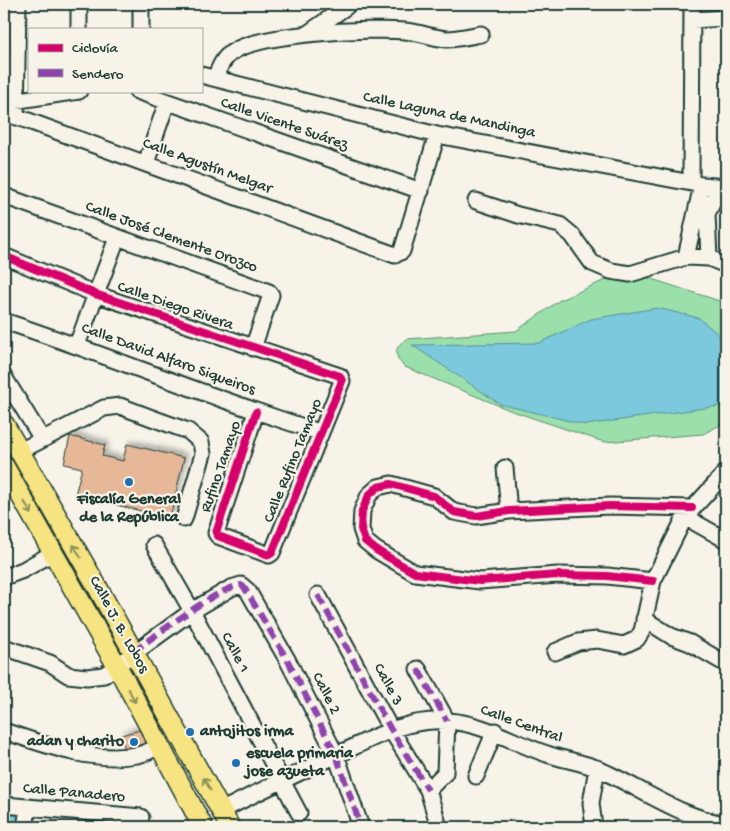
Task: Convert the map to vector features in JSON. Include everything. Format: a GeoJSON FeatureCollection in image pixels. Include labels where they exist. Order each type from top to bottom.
{"type":"FeatureCollection","features":[{"type":"Feature","properties":{"kind":"main road","name":"Calle J. B. Lobos"},"geometry":{"type":"LineString","coordinates":[[4,424],[226,819]]}},
{"type":"Feature","properties":{"kind":"main road","name":"Calle J. B. Lobos"},"geometry":{"type":"LineString","coordinates":[[4,466],[117,666],[158,747],[203,827]]}},
{"type":"Feature","properties":{"kind":"street"},"geometry":{"type":"LineString","coordinates":[[10,115],[18,4]]}},
{"type":"Feature","properties":{"kind":"street"},"geometry":{"type":"LineString","coordinates":[[79,4],[79,28]]}},
{"type":"Feature","properties":{"kind":"street"},"geometry":{"type":"LineString","coordinates":[[141,4],[141,28]]}},
{"type":"Feature","properties":{"kind":"street"},"geometry":{"type":"LineString","coordinates":[[692,4],[697,184],[709,258]]}},
{"type":"Feature","properties":{"kind":"street"},"geometry":{"type":"LineString","coordinates":[[306,35],[347,6]]}},
{"type":"Feature","properties":{"kind":"street"},"geometry":{"type":"LineString","coordinates":[[692,20],[726,18]]}},
{"type":"Feature","properties":{"kind":"street"},"geometry":{"type":"LineString","coordinates":[[208,77],[231,53],[244,47],[277,38],[363,31],[406,31],[448,39],[481,34]]}},
{"type":"Feature","properties":{"kind":"street","name":"Calle Laguna de Mandinga"},"geometry":{"type":"LineString","coordinates":[[208,77],[438,135],[697,184]]}},
{"type":"Feature","properties":{"kind":"street"},"geometry":{"type":"LineString","coordinates":[[10,101],[44,98],[73,92]]}},
{"type":"Feature","properties":{"kind":"street","name":"Calle Vicente Suárez"},"geometry":{"type":"LineString","coordinates":[[140,92],[420,191]]}},
{"type":"Feature","properties":{"kind":"street"},"geometry":{"type":"LineString","coordinates":[[146,163],[167,102]]}},
{"type":"Feature","properties":{"kind":"street","name":"Calle Agustín Melgar"},"geometry":{"type":"LineString","coordinates":[[10,115],[398,255],[420,191]]}},
{"type":"Feature","properties":{"kind":"street"},"geometry":{"type":"LineString","coordinates":[[420,191],[438,135]]}},
{"type":"Feature","properties":{"kind":"street"},"geometry":{"type":"LineString","coordinates":[[697,184],[723,187]]}},
{"type":"Feature","properties":{"kind":"street"},"geometry":{"type":"LineString","coordinates":[[686,257],[701,214],[723,187]]}},
{"type":"Feature","properties":{"kind":"street","name":"Calle José Clemente Orozco"},"geometry":{"type":"LineString","coordinates":[[4,196],[269,292],[272,296],[253,348]]}},
{"type":"Feature","properties":{"kind":"street"},"geometry":{"type":"LineString","coordinates":[[476,201],[518,215],[560,225],[572,235],[592,263],[611,271],[630,274],[686,257],[709,258],[726,265]]}},
{"type":"Feature","properties":{"kind":"street"},"geometry":{"type":"LineString","coordinates":[[76,345],[117,238]]}},
{"type":"Feature","properties":{"kind":"street","name":"Calle Diego Rivera"},"geometry":{"type":"LineString","coordinates":[[4,256],[95,294],[340,376]]}},
{"type":"Feature","properties":{"kind":"street","name":"Calle David Alfaro Siqueiros"},"geometry":{"type":"LineString","coordinates":[[4,321],[76,345],[256,412],[319,432]]}},
{"type":"Feature","properties":{"kind":"street","name":"Calle Rufino Tamayo"},"geometry":{"type":"LineString","coordinates":[[269,555],[272,553],[319,432],[342,381],[340,376]]}},
{"type":"Feature","properties":{"kind":"street"},"geometry":{"type":"LineString","coordinates":[[4,377],[42,439]]}},
{"type":"Feature","properties":{"kind":"street"},"geometry":{"type":"LineString","coordinates":[[20,451],[104,408],[120,406],[188,431],[201,442],[203,454],[184,519]]}},
{"type":"Feature","properties":{"kind":"street","name":"Rufino Tamayo"},"geometry":{"type":"LineString","coordinates":[[256,412],[216,533],[218,536],[269,555]]}},
{"type":"Feature","properties":{"kind":"street"},"geometry":{"type":"LineString","coordinates":[[505,468],[509,511]]}},
{"type":"Feature","properties":{"kind":"street"},"geometry":{"type":"LineString","coordinates":[[555,652],[578,642],[597,640],[624,645],[631,643],[642,631],[654,581],[689,512],[726,472]]}},
{"type":"Feature","properties":{"kind":"street"},"geometry":{"type":"LineString","coordinates":[[654,581],[607,576],[558,575],[480,580],[415,573],[376,550],[365,541],[361,529],[362,511],[369,495],[378,487],[391,484],[434,496],[454,512],[466,515],[493,515],[509,511],[610,506],[689,512],[726,540]]}},
{"type":"Feature","properties":{"kind":"street","name":"Calle 1"},"geometry":{"type":"LineString","coordinates":[[154,545],[192,610],[300,813]]}},
{"type":"Feature","properties":{"kind":"street"},"geometry":{"type":"LineString","coordinates":[[4,577],[23,570],[53,553]]}},
{"type":"Feature","properties":{"kind":"street","name":"Calle 2"},"geometry":{"type":"LineString","coordinates":[[192,610],[231,588],[241,585],[248,591],[288,661],[336,755],[361,827]]}},
{"type":"Feature","properties":{"kind":"street","name":"Calle 3"},"geometry":{"type":"LineString","coordinates":[[318,595],[390,728],[428,790],[439,827]]}},
{"type":"Feature","properties":{"kind":"street"},"geometry":{"type":"LineString","coordinates":[[4,647],[50,663],[68,675],[87,677],[104,675],[192,610]]}},
{"type":"Feature","properties":{"kind":"street"},"geometry":{"type":"LineString","coordinates":[[644,620],[726,664]]}},
{"type":"Feature","properties":{"kind":"street"},"geometry":{"type":"LineString","coordinates":[[418,669],[447,721],[445,773],[428,790]]}},
{"type":"Feature","properties":{"kind":"street","name":"Calle Central"},"geometry":{"type":"LineString","coordinates":[[226,819],[281,780],[390,728],[422,722],[447,721],[495,731],[546,754],[597,768],[668,805],[726,824]]}},
{"type":"Feature","properties":{"kind":"street"},"geometry":{"type":"LineString","coordinates":[[4,731],[74,752],[109,757],[138,755],[158,747]]}},
{"type":"Feature","properties":{"kind":"street"},"geometry":{"type":"LineString","coordinates":[[476,776],[495,731]]}},
{"type":"Feature","properties":{"kind":"street"},"geometry":{"type":"LineString","coordinates":[[594,827],[591,803],[597,768]]}},
{"type":"Feature","properties":{"kind":"street","name":"Calle Panadero"},"geometry":{"type":"LineString","coordinates":[[4,805],[28,809],[141,817]]}},
{"type":"Feature","properties":{"kind":"street"},"geometry":{"type":"LineString","coordinates":[[25,827],[28,809]]}},
{"type":"Feature","properties":{"kind":"green space"},"geometry":{"type":"Polygon","coordinates":[[[630,272],[726,303],[726,422],[703,434],[604,442],[512,411],[405,367],[397,356],[399,345],[407,339],[516,331],[560,300],[621,273],[630,272]]]}},
{"type":"Feature","properties":{"kind":"water"},"geometry":{"type":"Polygon","coordinates":[[[657,308],[699,318],[726,341],[726,405],[586,425],[500,404],[412,345],[539,343],[591,319],[657,308]]]}},
{"type":"Feature","properties":{"kind":"water"},"geometry":{"type":"Polygon","coordinates":[[[4,808],[19,812],[23,827],[4,827],[4,808]]]}},
{"type":"Feature","properties":{"kind":"building","name":"Fiscalía General de la República"},"geometry":{"type":"Polygon","coordinates":[[[70,436],[105,445],[102,456],[123,461],[127,444],[184,458],[170,518],[75,495],[82,468],[64,464],[70,436]]]}},
{"type":"Feature","properties":{"kind":"building","name":"adan y charito"},"geometry":{"type":"Polygon","coordinates":[[[140,730],[147,749],[126,754],[121,735],[140,730]]]}},
{"type":"Feature","properties":{"kind":"marked path"},"geometry":{"type":"LineString","coordinates":[[133,652],[217,594],[241,585],[244,587],[288,661],[336,755],[361,827]]}},
{"type":"Feature","properties":{"kind":"marked path"},"geometry":{"type":"LineString","coordinates":[[318,595],[390,728],[428,790]]}},
{"type":"Feature","properties":{"kind":"marked path"},"geometry":{"type":"LineString","coordinates":[[418,669],[447,721]]}},
{"type":"Feature","properties":{"kind":"cycle path"},"geometry":{"type":"LineString","coordinates":[[4,256],[95,294],[340,376],[342,381],[272,553],[269,555],[218,536],[216,533],[256,412]]}},
{"type":"Feature","properties":{"kind":"cycle path"},"geometry":{"type":"LineString","coordinates":[[653,581],[607,576],[558,575],[480,581],[415,573],[376,550],[365,541],[361,529],[362,511],[369,495],[378,487],[391,484],[434,496],[454,512],[476,516],[509,511],[610,506],[692,508]]}},
{"type":"Feature","properties":{"kind":"place","name":"Fiscalía General de la República"},"geometry":{"type":"Point","coordinates":[129,482]}},
{"type":"Feature","properties":{"kind":"place","name":"antojitos irma"},"geometry":{"type":"Point","coordinates":[190,732]}},
{"type":"Feature","properties":{"kind":"place","name":"adan y charito"},"geometry":{"type":"Point","coordinates":[134,742]}},
{"type":"Feature","properties":{"kind":"place","name":"escuela primaria jose azueta"},"geometry":{"type":"Point","coordinates":[236,763]}}]}
